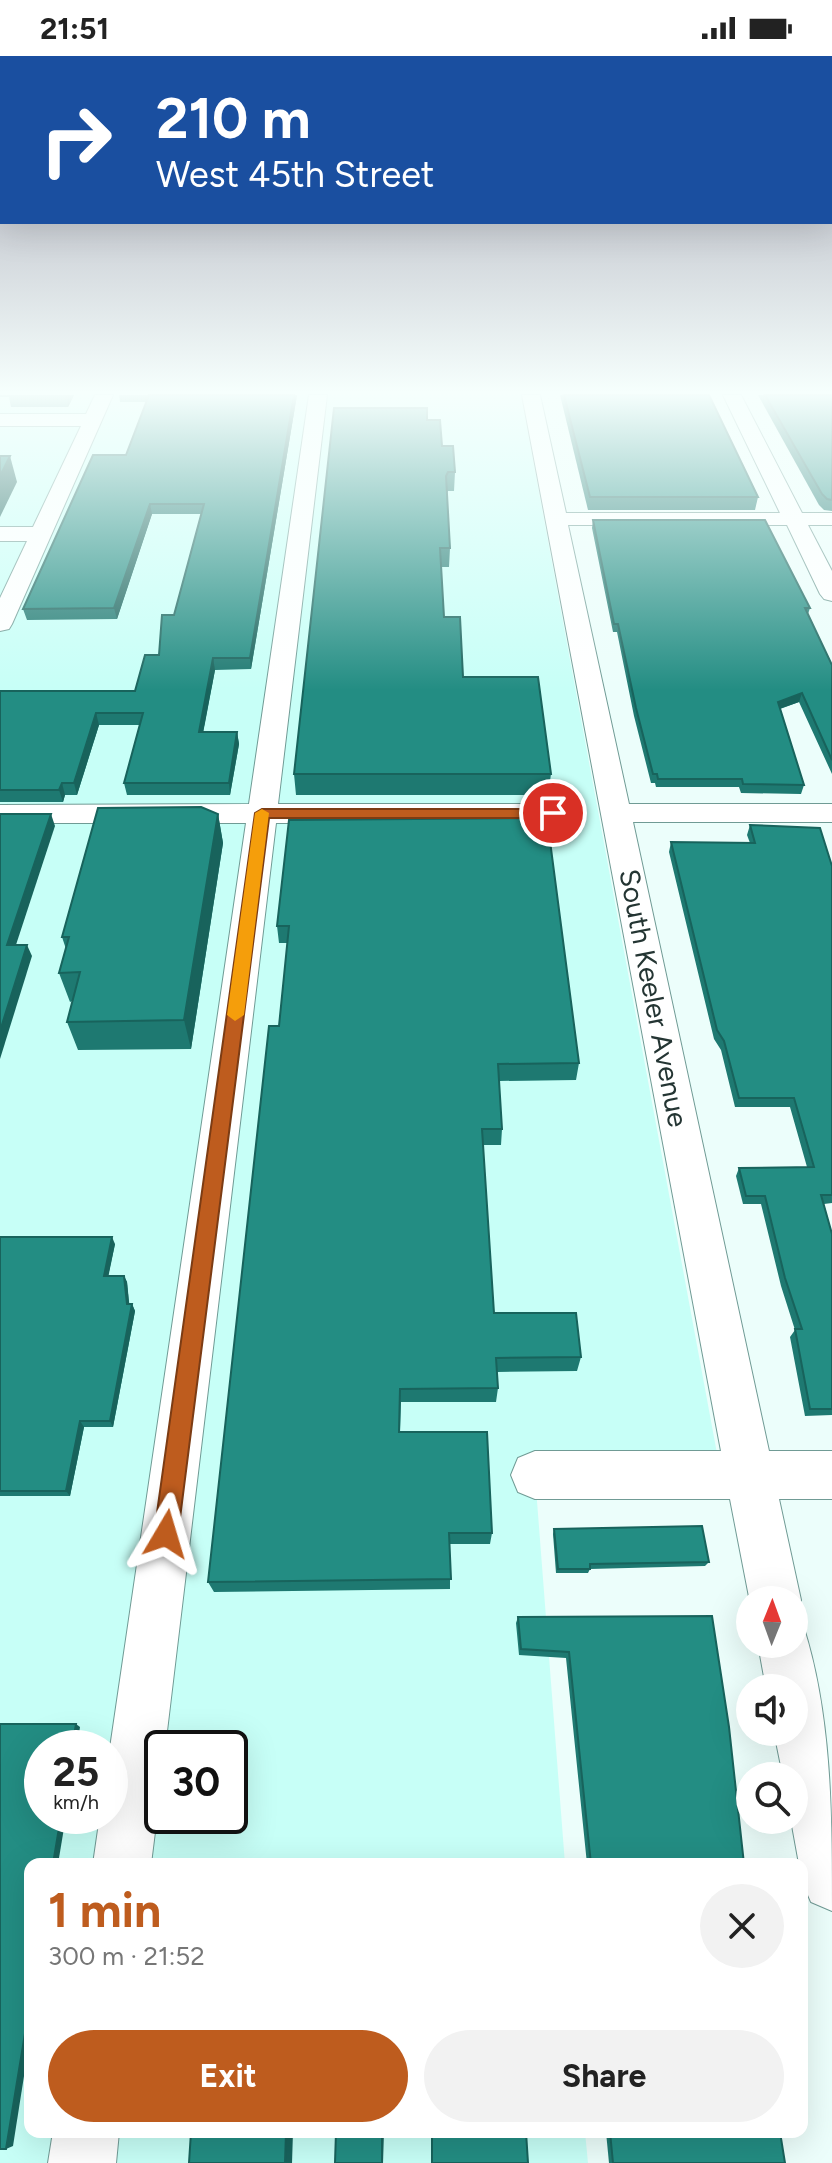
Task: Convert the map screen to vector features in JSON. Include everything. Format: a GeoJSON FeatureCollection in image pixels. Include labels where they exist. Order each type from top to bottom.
{"type":"FeatureCollection","features":[{"type":"Feature","properties":{"kind":"street"},"geometry":{"type":"LineString","coordinates":[[0,624],[60,493]]}},
{"type":"Feature","properties":{"kind":"street"},"geometry":{"type":"LineString","coordinates":[[123,1858],[305,493]]}},
{"type":"Feature","properties":{"kind":"street","name":"South Keeler Avenue"},"geometry":{"type":"LineString","coordinates":[[552,493],[772,1586]]}},
{"type":"Feature","properties":{"kind":"street"},"geometry":{"type":"LineString","coordinates":[[782,493],[832,594]]}},
{"type":"Feature","properties":{"kind":"street"},"geometry":{"type":"LineString","coordinates":[[557,519],[832,519]]}},
{"type":"Feature","properties":{"kind":"street"},"geometry":{"type":"LineString","coordinates":[[0,534],[41,534]]}},
{"type":"Feature","properties":{"kind":"street"},"geometry":{"type":"LineString","coordinates":[[0,814],[566,813]]}},
{"type":"Feature","properties":{"kind":"street"},"geometry":{"type":"LineString","coordinates":[[617,813],[832,813]]}},
{"type":"Feature","properties":{"kind":"street"},"geometry":{"type":"LineString","coordinates":[[535,1475],[832,1475]]}},
{"type":"Feature","properties":{"kind":"street"},"geometry":{"type":"LineString","coordinates":[[805,1746],[832,1881]]}},
{"type":"Feature","properties":{"kind":"street"},"geometry":{"type":"LineString","coordinates":[[82,2163],[85,2138]]}},
{"type":"Feature","properties":{"kind":"shaded area"},"geometry":{"type":"Polygon","coordinates":[[[0,493],[539,493],[721,1475],[535,1475],[565,1858],[24,1858],[24,2138],[586,2138],[588,2163],[0,2163],[0,493]]]}},
{"type":"Feature","properties":{"kind":"building"},"geometry":{"type":"Polygon","coordinates":[[[76,493],[278,493],[250,658],[213,658],[199,732],[237,732],[229,783],[124,783],[143,713],[96,713],[74,783],[62,783],[59,790],[0,790],[0,691],[135,691],[145,655],[159,655],[162,615],[174,615],[204,504],[150,504],[114,608],[23,609],[76,493]]]}},
{"type":"Feature","properties":{"kind":"building"},"geometry":{"type":"Polygon","coordinates":[[[325,493],[447,493],[450,548],[440,548],[444,617],[460,617],[463,677],[538,677],[551,774],[294,774],[325,493]]]}},
{"type":"Feature","properties":{"kind":"building"},"geometry":{"type":"Polygon","coordinates":[[[589,493],[756,493],[758,497],[590,497],[589,493]]]}},
{"type":"Feature","properties":{"kind":"building"},"geometry":{"type":"Polygon","coordinates":[[[832,493],[832,500],[827,499],[822,494],[832,493]]]}},
{"type":"Feature","properties":{"kind":"building"},"geometry":{"type":"Polygon","coordinates":[[[593,520],[765,520],[810,608],[805,608],[832,665],[832,760],[802,693],[778,702],[804,785],[743,784],[742,779],[658,779],[657,774],[653,774],[618,624],[614,624],[593,520]]]}},
{"type":"Feature","properties":{"kind":"building"},"geometry":{"type":"Polygon","coordinates":[[[201,807],[218,814],[184,1020],[67,1022],[80,972],[59,973],[69,937],[62,937],[98,808],[201,807]]]}},
{"type":"Feature","properties":{"kind":"building"},"geometry":{"type":"Polygon","coordinates":[[[0,814],[51,814],[7,945],[27,945],[0,1031],[0,814]]]}},
{"type":"Feature","properties":{"kind":"building"},"geometry":{"type":"Polygon","coordinates":[[[547,818],[579,1063],[498,1064],[502,1129],[482,1129],[494,1313],[576,1313],[581,1357],[496,1358],[498,1388],[400,1389],[399,1432],[487,1432],[492,1533],[449,1533],[451,1579],[208,1582],[269,1026],[279,1026],[289,926],[277,926],[289,820],[547,818]]]}},
{"type":"Feature","properties":{"kind":"building"},"geometry":{"type":"Polygon","coordinates":[[[750,825],[820,828],[832,866],[832,1195],[821,1195],[832,1234],[832,1409],[810,1409],[795,1329],[802,1329],[785,1278],[765,1196],[746,1196],[739,1168],[814,1167],[794,1098],[739,1098],[724,1041],[717,1030],[671,842],[755,843],[750,825]]]}},
{"type":"Feature","properties":{"kind":"building"},"geometry":{"type":"Polygon","coordinates":[[[0,1237],[112,1237],[104,1276],[124,1276],[127,1304],[132,1304],[110,1421],[80,1421],[66,1491],[0,1491],[0,1237]]]}},
{"type":"Feature","properties":{"kind":"building"},"geometry":{"type":"Polygon","coordinates":[[[702,1526],[709,1562],[590,1564],[590,1569],[558,1569],[554,1529],[702,1526]]]}},
{"type":"Feature","properties":{"kind":"building"},"geometry":{"type":"Polygon","coordinates":[[[712,1616],[729,1727],[736,1791],[736,1834],[741,1834],[743,1858],[590,1858],[569,1652],[521,1649],[518,1617],[712,1616]]]}},
{"type":"Feature","properties":{"kind":"building"},"geometry":{"type":"Polygon","coordinates":[[[0,1724],[76,1724],[75,1730],[24,1730],[24,1834],[58,1834],[54,1858],[24,1858],[24,2040],[6,2149],[0,2149],[0,1724]]]}},
{"type":"Feature","properties":{"kind":"building"},"geometry":{"type":"Polygon","coordinates":[[[191,2138],[286,2138],[285,2163],[189,2163],[191,2138]]]}},
{"type":"Feature","properties":{"kind":"building"},"geometry":{"type":"Polygon","coordinates":[[[336,2138],[382,2138],[382,2163],[335,2163],[336,2138]]]}},
{"type":"Feature","properties":{"kind":"building"},"geometry":{"type":"Polygon","coordinates":[[[432,2138],[526,2138],[528,2163],[432,2163],[432,2138]]]}},
{"type":"Feature","properties":{"kind":"building"},"geometry":{"type":"Polygon","coordinates":[[[611,2138],[781,2138],[785,2163],[613,2163],[611,2138]]]}},
{"type":"Feature","properties":{"kind":"slow traffic"},"geometry":{"type":"LineString","coordinates":[[235,1015],[262,813]]}},
{"type":"Feature","properties":{"kind":"route"},"geometry":{"type":"LineString","coordinates":[[166,1534],[262,813],[553,813]]}}]}
